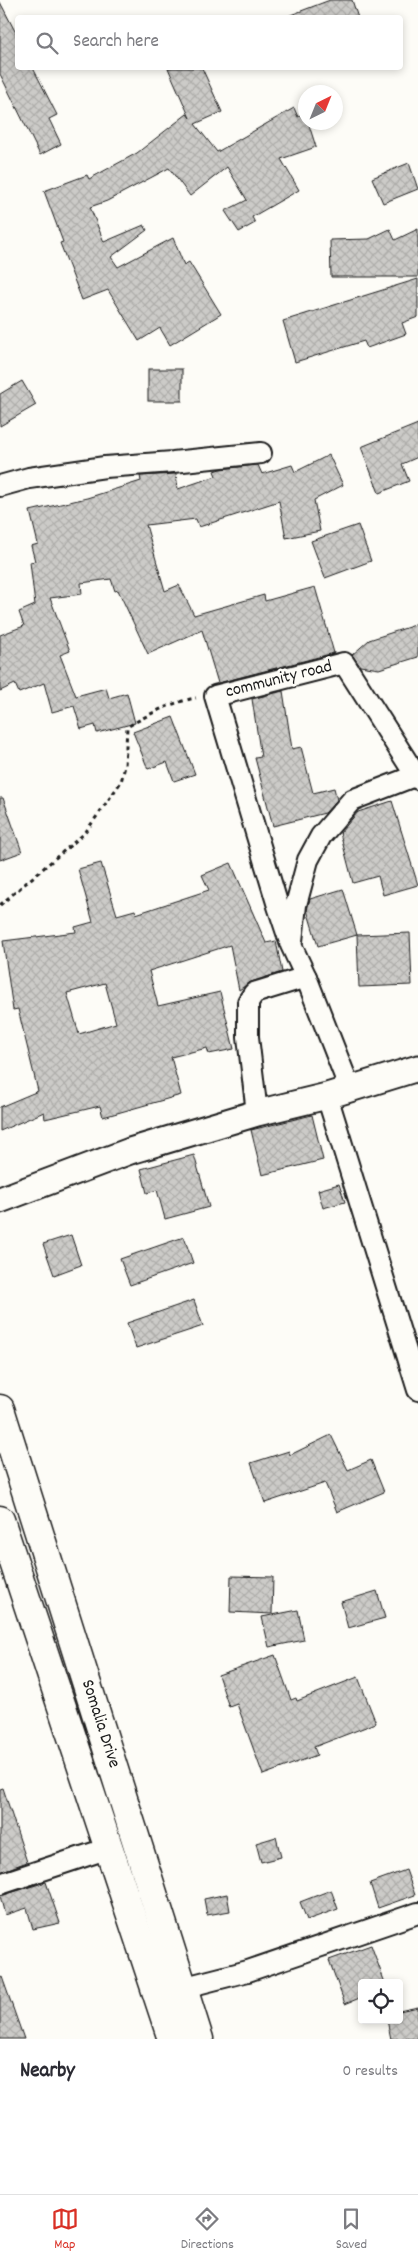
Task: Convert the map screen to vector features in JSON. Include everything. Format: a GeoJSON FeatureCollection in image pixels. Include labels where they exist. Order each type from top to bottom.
{"type":"FeatureCollection","features":[{"type":"Feature","properties":{"kind":"main road","name":"Somalia Drive"},"geometry":{"type":"LineString","coordinates":[[0,1409],[171,1991],[172,2039]]}},
{"type":"Feature","properties":{"kind":"main road","name":"Somalia Drive"},"geometry":{"type":"LineString","coordinates":[[0,1520],[110,1848],[171,1991],[199,2039]]}},
{"type":"Feature","properties":{"kind":"street"},"geometry":{"type":"LineString","coordinates":[[0,486],[29,478],[105,467],[261,453]]}},
{"type":"Feature","properties":{"kind":"street","name":"community road"},"geometry":{"type":"LineString","coordinates":[[215,696],[344,663],[417,777]]}},
{"type":"Feature","properties":{"kind":"street"},"geometry":{"type":"LineString","coordinates":[[215,696],[291,945],[306,977],[418,1390]]}},
{"type":"Feature","properties":{"kind":"street"},"geometry":{"type":"LineString","coordinates":[[291,945],[296,905],[308,860],[320,836],[352,800],[417,777]]}},
{"type":"Feature","properties":{"kind":"street"},"geometry":{"type":"LineString","coordinates":[[257,1113],[248,1037],[248,1002],[254,993],[306,977]]}},
{"type":"Feature","properties":{"kind":"street"},"geometry":{"type":"LineString","coordinates":[[0,1200],[130,1151],[418,1068]]}},
{"type":"Feature","properties":{"kind":"street"},"geometry":{"type":"LineString","coordinates":[[0,1884],[110,1848]]}},
{"type":"Feature","properties":{"kind":"street"},"geometry":{"type":"LineString","coordinates":[[171,1991],[248,1971],[418,1913]]}},
{"type":"Feature","properties":{"kind":"path"},"geometry":{"type":"LineString","coordinates":[[0,905],[85,833],[121,782],[125,766],[127,727],[154,712],[185,700],[215,696]]}},
{"type":"Feature","properties":{"kind":"building"},"geometry":{"type":"Polygon","coordinates":[[[330,0],[352,0],[357,15],[291,15],[330,0]]]}},
{"type":"Feature","properties":{"kind":"building"},"geometry":{"type":"Polygon","coordinates":[[[0,2],[15,31],[15,70],[34,70],[57,115],[49,119],[61,144],[40,155],[0,74],[0,2]]]}},
{"type":"Feature","properties":{"kind":"building"},"geometry":{"type":"Polygon","coordinates":[[[169,70],[203,70],[222,112],[195,124],[217,152],[294,108],[298,117],[298,130],[311,130],[316,147],[281,159],[299,190],[252,217],[255,223],[239,232],[225,211],[247,200],[227,167],[190,196],[169,168],[107,201],[90,207],[104,242],[144,225],[147,230],[111,257],[118,267],[173,238],[184,265],[189,262],[221,314],[170,345],[160,328],[139,341],[108,290],[82,300],[60,243],[63,242],[44,191],[87,175],[89,179],[137,153],[187,114],[190,118],[169,70]]]}},
{"type":"Feature","properties":{"kind":"building"},"geometry":{"type":"Polygon","coordinates":[[[409,163],[418,189],[383,203],[372,178],[409,163]]]}},
{"type":"Feature","properties":{"kind":"building"},"geometry":{"type":"Polygon","coordinates":[[[390,229],[395,240],[418,229],[418,277],[331,277],[330,240],[369,239],[390,229]]]}},
{"type":"Feature","properties":{"kind":"building"},"geometry":{"type":"Polygon","coordinates":[[[418,279],[418,317],[402,323],[406,334],[367,348],[364,341],[295,362],[283,321],[418,279]]]}},
{"type":"Feature","properties":{"kind":"building"},"geometry":{"type":"Polygon","coordinates":[[[148,369],[182,369],[182,401],[148,401],[148,369]]]}},
{"type":"Feature","properties":{"kind":"building"},"geometry":{"type":"Polygon","coordinates":[[[22,381],[36,405],[0,426],[0,394],[22,381]]]}},
{"type":"Feature","properties":{"kind":"building"},"geometry":{"type":"Polygon","coordinates":[[[418,424],[418,457],[402,464],[409,481],[379,493],[361,447],[418,424]]]}},
{"type":"Feature","properties":{"kind":"building"},"geometry":{"type":"Polygon","coordinates":[[[329,455],[343,485],[314,500],[320,531],[286,538],[279,501],[199,527],[196,519],[146,525],[165,591],[179,585],[194,615],[264,595],[265,601],[315,587],[334,653],[218,683],[202,630],[148,654],[118,590],[115,591],[111,579],[81,583],[82,594],[50,598],[70,651],[60,655],[76,696],[106,688],[109,698],[127,693],[135,723],[97,733],[95,725],[81,729],[74,706],[52,712],[44,683],[19,693],[15,684],[0,691],[0,635],[24,626],[19,612],[35,605],[30,562],[35,561],[31,546],[38,544],[30,511],[87,498],[141,481],[140,476],[176,474],[178,489],[216,476],[214,471],[220,469],[258,465],[262,474],[292,465],[295,472],[329,455]]]}},
{"type":"Feature","properties":{"kind":"building"},"geometry":{"type":"Polygon","coordinates":[[[358,525],[371,561],[325,578],[311,541],[358,525]]]}},
{"type":"Feature","properties":{"kind":"building"},"geometry":{"type":"Polygon","coordinates":[[[418,624],[418,657],[379,669],[360,666],[352,655],[369,640],[418,624]]]}},
{"type":"Feature","properties":{"kind":"building"},"geometry":{"type":"Polygon","coordinates":[[[283,691],[292,749],[301,747],[313,793],[334,788],[337,800],[325,813],[273,826],[255,758],[261,757],[252,699],[283,691]]]}},
{"type":"Feature","properties":{"kind":"building"},"geometry":{"type":"Polygon","coordinates":[[[173,717],[195,774],[174,781],[167,762],[148,769],[133,732],[173,717]]]}},
{"type":"Feature","properties":{"kind":"building"},"geometry":{"type":"Polygon","coordinates":[[[0,798],[3,798],[22,852],[0,860],[0,798]]]}},
{"type":"Feature","properties":{"kind":"building"},"geometry":{"type":"Polygon","coordinates":[[[392,801],[418,885],[383,895],[378,876],[353,883],[340,833],[358,812],[392,801]]]}},
{"type":"Feature","properties":{"kind":"building"},"geometry":{"type":"Polygon","coordinates":[[[101,863],[117,915],[135,910],[136,914],[209,890],[202,875],[231,863],[266,943],[276,941],[282,972],[251,982],[239,990],[230,945],[149,971],[158,1006],[220,992],[234,1049],[209,1054],[207,1048],[171,1057],[181,1095],[103,1117],[100,1106],[45,1119],[44,1112],[0,1131],[0,1107],[38,1091],[18,1009],[13,1010],[3,941],[76,932],[75,927],[93,922],[78,869],[101,863]],[[105,983],[67,993],[79,1034],[116,1023],[105,983]]]}},
{"type":"Feature","properties":{"kind":"building"},"geometry":{"type":"Polygon","coordinates":[[[343,889],[357,935],[318,946],[307,910],[310,899],[343,889]]]}},
{"type":"Feature","properties":{"kind":"building"},"geometry":{"type":"Polygon","coordinates":[[[410,933],[412,985],[359,987],[357,935],[410,933]]]}},
{"type":"Feature","properties":{"kind":"building"},"geometry":{"type":"Polygon","coordinates":[[[312,1115],[323,1160],[262,1175],[251,1130],[312,1115]]]}},
{"type":"Feature","properties":{"kind":"building"},"geometry":{"type":"Polygon","coordinates":[[[194,1155],[209,1207],[165,1219],[157,1190],[147,1193],[141,1169],[194,1155]]]}},
{"type":"Feature","properties":{"kind":"building"},"geometry":{"type":"Polygon","coordinates":[[[339,1184],[345,1202],[323,1208],[318,1190],[339,1184]]]}},
{"type":"Feature","properties":{"kind":"building"},"geometry":{"type":"Polygon","coordinates":[[[71,1235],[81,1265],[54,1275],[43,1244],[71,1235]]]}},
{"type":"Feature","properties":{"kind":"building"},"geometry":{"type":"Polygon","coordinates":[[[184,1237],[193,1263],[130,1285],[120,1259],[184,1237]]]}},
{"type":"Feature","properties":{"kind":"building"},"geometry":{"type":"Polygon","coordinates":[[[194,1300],[203,1326],[136,1348],[127,1323],[194,1300]]]}},
{"type":"Feature","properties":{"kind":"building"},"geometry":{"type":"Polygon","coordinates":[[[331,1435],[348,1470],[371,1460],[384,1492],[337,1512],[325,1483],[265,1503],[251,1463],[289,1451],[290,1455],[331,1435]]]}},
{"type":"Feature","properties":{"kind":"building"},"geometry":{"type":"Polygon","coordinates":[[[231,1576],[273,1577],[272,1614],[230,1612],[231,1576]]]}},
{"type":"Feature","properties":{"kind":"building"},"geometry":{"type":"Polygon","coordinates":[[[377,1591],[385,1618],[348,1628],[341,1602],[377,1591]]]}},
{"type":"Feature","properties":{"kind":"building"},"geometry":{"type":"Polygon","coordinates":[[[298,1610],[304,1640],[269,1647],[262,1617],[298,1610]]]}},
{"type":"Feature","properties":{"kind":"building"},"geometry":{"type":"Polygon","coordinates":[[[275,1655],[291,1700],[296,1698],[297,1701],[358,1677],[376,1723],[314,1747],[317,1755],[263,1775],[237,1704],[229,1707],[218,1675],[275,1655]]]}},
{"type":"Feature","properties":{"kind":"building"},"geometry":{"type":"Polygon","coordinates":[[[3,1788],[27,1862],[0,1872],[0,1789],[3,1788]]]}},
{"type":"Feature","properties":{"kind":"building"},"geometry":{"type":"Polygon","coordinates":[[[276,1837],[281,1857],[261,1862],[256,1843],[276,1837]]]}},
{"type":"Feature","properties":{"kind":"building"},"geometry":{"type":"Polygon","coordinates":[[[406,1870],[415,1895],[378,1908],[370,1883],[406,1870]]]}},
{"type":"Feature","properties":{"kind":"building"},"geometry":{"type":"Polygon","coordinates":[[[46,1882],[60,1923],[33,1929],[27,1908],[5,1915],[0,1896],[46,1882]]]}},
{"type":"Feature","properties":{"kind":"building"},"geometry":{"type":"Polygon","coordinates":[[[331,1890],[338,1909],[307,1920],[300,1902],[331,1890]]]}},
{"type":"Feature","properties":{"kind":"building"},"geometry":{"type":"Polygon","coordinates":[[[227,1894],[230,1911],[207,1915],[204,1899],[227,1894]]]}},
{"type":"Feature","properties":{"kind":"building"},"geometry":{"type":"Polygon","coordinates":[[[371,1945],[384,1979],[358,1979],[358,1999],[345,2004],[329,1960],[371,1945]]]}},
{"type":"Feature","properties":{"kind":"building"},"geometry":{"type":"Polygon","coordinates":[[[2,1977],[24,2039],[0,2039],[0,1978],[2,1977]]]}},
{"type":"Feature","properties":{"kind":"building"},"geometry":{"type":"Polygon","coordinates":[[[418,2007],[418,2039],[391,2039],[388,2024],[403,2024],[403,2010],[418,2007]]]}}]}
